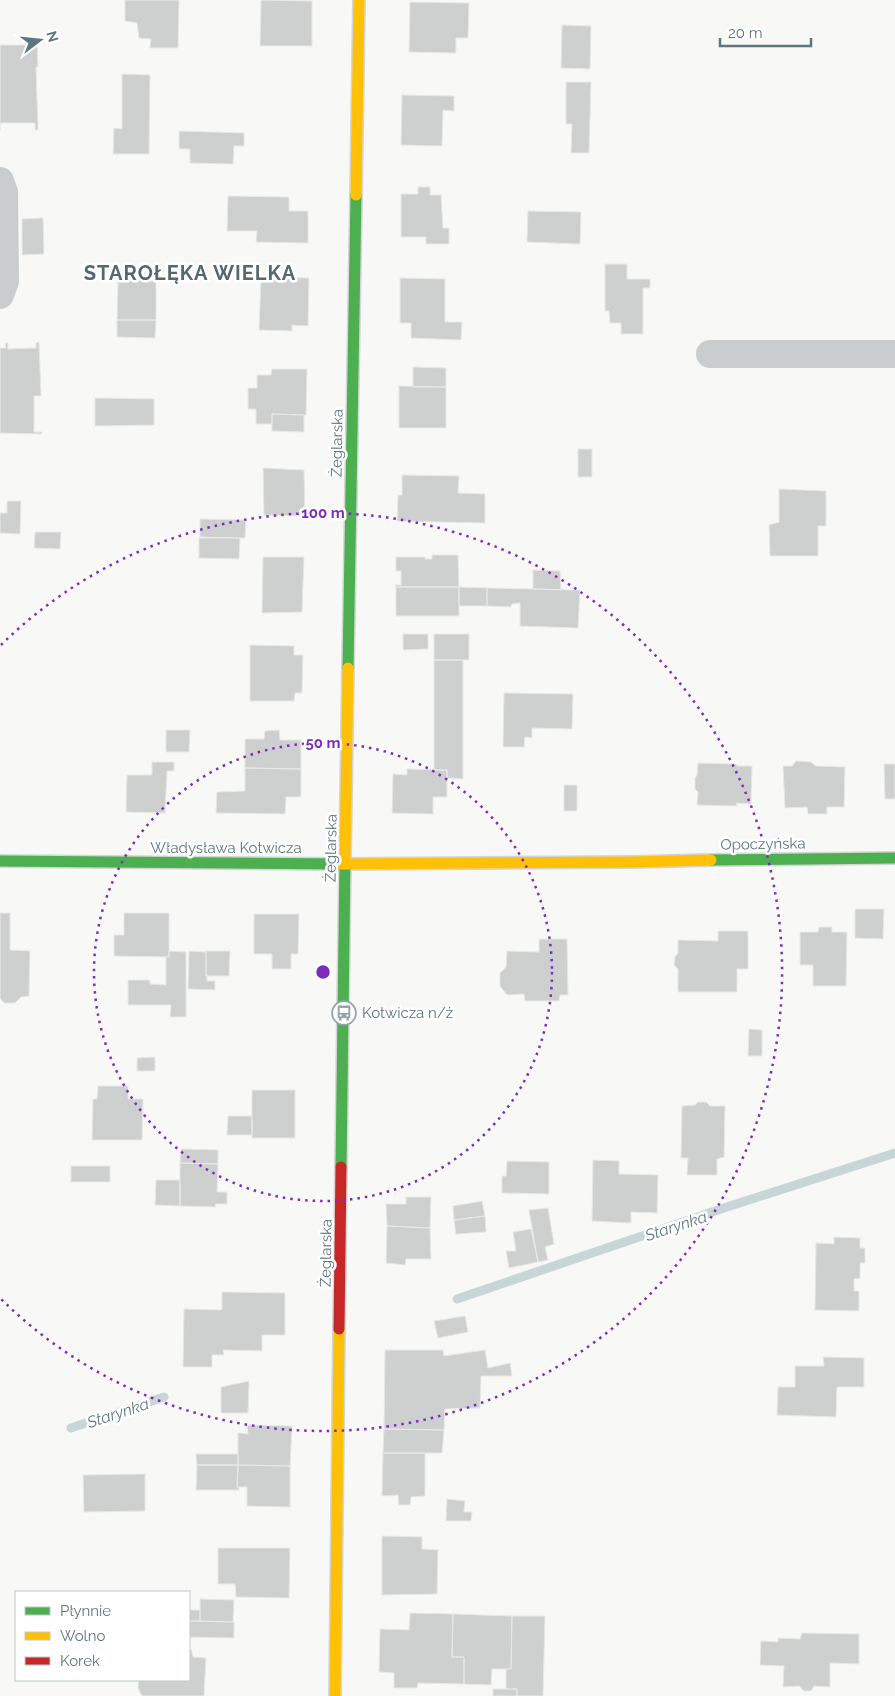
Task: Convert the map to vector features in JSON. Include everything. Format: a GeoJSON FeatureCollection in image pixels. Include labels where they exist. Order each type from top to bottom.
{"type":"FeatureCollection","features":[{"type":"Feature","properties":{"kind":"street","name":"Żeglarska"},"geometry":{"type":"LineString","coordinates":[[335,1696],[345,864],[359,0]]}},
{"type":"Feature","properties":{"kind":"street"},"geometry":{"type":"LineString","coordinates":[[0,181],[4,192],[5,281],[0,295]]}},
{"type":"Feature","properties":{"kind":"street"},"geometry":{"type":"LineString","coordinates":[[710,354],[895,354]]}},
{"type":"Feature","properties":{"kind":"street","name":"Opoczyńska"},"geometry":{"type":"LineString","coordinates":[[632,862],[785,858],[895,858]]}},
{"type":"Feature","properties":{"kind":"street","name":"Władysława Kotwicza"},"geometry":{"type":"LineString","coordinates":[[0,861],[345,864],[632,862]]}},
{"type":"Feature","properties":{"kind":"building"},"geometry":{"type":"Polygon","coordinates":[[[125,0],[179,0],[178,48],[150,48],[151,39],[139,38],[137,23],[125,21],[125,0]]]}},
{"type":"Feature","properties":{"kind":"building"},"geometry":{"type":"Polygon","coordinates":[[[261,0],[312,1],[312,46],[260,46],[261,0]]]}},
{"type":"Feature","properties":{"kind":"building"},"geometry":{"type":"Polygon","coordinates":[[[410,2],[469,3],[468,38],[456,38],[456,53],[409,52],[410,2]]]}},
{"type":"Feature","properties":{"kind":"building"},"geometry":{"type":"Polygon","coordinates":[[[562,25],[591,26],[590,69],[561,68],[562,25]]]}},
{"type":"Feature","properties":{"kind":"building"},"geometry":{"type":"Polygon","coordinates":[[[35,38],[37,38],[38,130],[35,130],[35,123],[0,123],[0,45],[35,45],[35,38]]]}},
{"type":"Feature","properties":{"kind":"building"},"geometry":{"type":"Polygon","coordinates":[[[122,74],[150,75],[149,154],[113,154],[114,128],[122,129],[122,74]]]}},
{"type":"Feature","properties":{"kind":"building"},"geometry":{"type":"Polygon","coordinates":[[[566,82],[591,82],[589,153],[571,153],[572,124],[566,124],[566,82]]]}},
{"type":"Feature","properties":{"kind":"building"},"geometry":{"type":"Polygon","coordinates":[[[402,95],[454,96],[454,111],[443,110],[442,146],[401,145],[402,95]]]}},
{"type":"Feature","properties":{"kind":"building"},"geometry":{"type":"Polygon","coordinates":[[[179,131],[244,133],[244,146],[234,146],[233,164],[190,163],[190,149],[179,149],[179,131]]]}},
{"type":"Feature","properties":{"kind":"building"},"geometry":{"type":"Polygon","coordinates":[[[418,187],[430,187],[430,195],[441,195],[443,228],[449,228],[449,244],[426,244],[426,237],[401,237],[401,194],[418,194],[418,187]]]}},
{"type":"Feature","properties":{"kind":"building"},"geometry":{"type":"Polygon","coordinates":[[[228,196],[289,197],[289,211],[308,211],[308,243],[256,242],[257,231],[227,231],[228,196]]]}},
{"type":"Feature","properties":{"kind":"building"},"geometry":{"type":"Polygon","coordinates":[[[528,211],[581,212],[580,244],[527,242],[528,211]]]}},
{"type":"Feature","properties":{"kind":"building"},"geometry":{"type":"Polygon","coordinates":[[[43,218],[44,254],[22,255],[22,219],[43,218]]]}},
{"type":"Feature","properties":{"kind":"building"},"geometry":{"type":"Polygon","coordinates":[[[605,264],[627,264],[627,279],[650,279],[650,288],[643,288],[643,334],[621,334],[621,323],[610,323],[609,311],[605,311],[605,264]]]}},
{"type":"Feature","properties":{"kind":"building"},"geometry":{"type":"Polygon","coordinates":[[[131,273],[145,273],[145,281],[156,281],[156,320],[117,320],[118,280],[131,280],[131,273]]]}},
{"type":"Feature","properties":{"kind":"building"},"geometry":{"type":"Polygon","coordinates":[[[261,277],[309,278],[308,326],[292,325],[292,331],[259,330],[261,277]]]}},
{"type":"Feature","properties":{"kind":"building"},"geometry":{"type":"Polygon","coordinates":[[[400,278],[445,279],[445,322],[462,322],[461,340],[411,338],[411,323],[400,323],[400,278]]]}},
{"type":"Feature","properties":{"kind":"building"},"geometry":{"type":"Polygon","coordinates":[[[117,320],[156,320],[155,338],[117,337],[117,320]]]}},
{"type":"Feature","properties":{"kind":"building"},"geometry":{"type":"Polygon","coordinates":[[[39,342],[41,396],[34,396],[34,432],[42,432],[42,434],[0,433],[0,348],[6,348],[5,343],[8,343],[8,349],[36,348],[36,343],[39,342]]]}},
{"type":"Feature","properties":{"kind":"building"},"geometry":{"type":"Polygon","coordinates":[[[413,367],[446,368],[446,387],[413,387],[413,367]]]}},
{"type":"Feature","properties":{"kind":"building"},"geometry":{"type":"Polygon","coordinates":[[[272,369],[307,369],[306,415],[272,414],[272,424],[256,424],[256,409],[248,409],[248,388],[257,388],[257,375],[271,375],[272,369]]]}},
{"type":"Feature","properties":{"kind":"building"},"geometry":{"type":"Polygon","coordinates":[[[399,386],[446,387],[446,428],[399,428],[399,386]]]}},
{"type":"Feature","properties":{"kind":"building"},"geometry":{"type":"Polygon","coordinates":[[[95,398],[154,399],[154,425],[95,426],[95,398]]]}},
{"type":"Feature","properties":{"kind":"building"},"geometry":{"type":"Polygon","coordinates":[[[272,414],[304,415],[304,432],[272,431],[272,414]]]}},
{"type":"Feature","properties":{"kind":"building"},"geometry":{"type":"Polygon","coordinates":[[[578,449],[592,449],[592,477],[578,477],[578,449]]]}},
{"type":"Feature","properties":{"kind":"building"},"geometry":{"type":"Polygon","coordinates":[[[263,468],[304,470],[305,516],[264,515],[263,468]]]}},
{"type":"Feature","properties":{"kind":"building"},"geometry":{"type":"Polygon","coordinates":[[[402,475],[459,476],[458,493],[485,494],[485,523],[397,521],[398,495],[402,495],[402,475]]]}},
{"type":"Feature","properties":{"kind":"building"},"geometry":{"type":"Polygon","coordinates":[[[779,489],[826,491],[826,526],[818,526],[818,556],[770,556],[769,525],[779,522],[779,489]]]}},
{"type":"Feature","properties":{"kind":"building"},"geometry":{"type":"Polygon","coordinates":[[[7,501],[21,501],[20,534],[0,533],[0,513],[7,513],[7,501]]]}},
{"type":"Feature","properties":{"kind":"building"},"geometry":{"type":"Polygon","coordinates":[[[200,519],[246,520],[245,538],[200,537],[200,519]]]}},
{"type":"Feature","properties":{"kind":"building"},"geometry":{"type":"Polygon","coordinates":[[[35,532],[61,532],[60,549],[34,548],[35,532]]]}},
{"type":"Feature","properties":{"kind":"building"},"geometry":{"type":"Polygon","coordinates":[[[199,538],[240,538],[239,559],[199,558],[199,538]]]}},
{"type":"Feature","properties":{"kind":"building"},"geometry":{"type":"Polygon","coordinates":[[[432,555],[458,555],[459,587],[396,587],[395,585],[401,585],[401,571],[396,571],[396,557],[425,557],[425,559],[432,559],[432,555]]]}},
{"type":"Feature","properties":{"kind":"building"},"geometry":{"type":"Polygon","coordinates":[[[263,557],[304,557],[302,612],[262,613],[263,557]]]}},
{"type":"Feature","properties":{"kind":"building"},"geometry":{"type":"Polygon","coordinates":[[[533,570],[560,571],[561,590],[533,589],[533,570]]]}},
{"type":"Feature","properties":{"kind":"building"},"geometry":{"type":"Polygon","coordinates":[[[396,587],[459,587],[459,616],[396,616],[396,587]]]}},
{"type":"Feature","properties":{"kind":"building"},"geometry":{"type":"Polygon","coordinates":[[[459,587],[487,588],[487,606],[459,606],[459,587]]]}},
{"type":"Feature","properties":{"kind":"building"},"geometry":{"type":"Polygon","coordinates":[[[487,588],[580,590],[578,628],[520,626],[520,603],[512,604],[511,607],[487,606],[487,588]]]}},
{"type":"Feature","properties":{"kind":"building"},"geometry":{"type":"Polygon","coordinates":[[[403,634],[428,634],[428,649],[403,650],[403,634]]]}},
{"type":"Feature","properties":{"kind":"building"},"geometry":{"type":"Polygon","coordinates":[[[434,634],[469,634],[469,660],[434,660],[434,634]]]}},
{"type":"Feature","properties":{"kind":"building"},"geometry":{"type":"Polygon","coordinates":[[[250,645],[294,646],[294,655],[303,655],[302,693],[295,693],[294,701],[250,701],[250,645]]]}},
{"type":"Feature","properties":{"kind":"building"},"geometry":{"type":"Polygon","coordinates":[[[434,660],[463,660],[463,779],[447,778],[447,770],[434,770],[434,660]]]}},
{"type":"Feature","properties":{"kind":"building"},"geometry":{"type":"Polygon","coordinates":[[[504,693],[573,694],[572,729],[532,728],[532,738],[525,737],[524,747],[503,747],[504,693]]]}},
{"type":"Feature","properties":{"kind":"building"},"geometry":{"type":"Polygon","coordinates":[[[166,730],[190,730],[189,752],[166,752],[166,730]]]}},
{"type":"Feature","properties":{"kind":"building"},"geometry":{"type":"Polygon","coordinates":[[[279,730],[280,740],[301,740],[301,769],[245,768],[245,739],[264,739],[265,731],[279,730]]]}},
{"type":"Feature","properties":{"kind":"building"},"geometry":{"type":"Polygon","coordinates":[[[796,761],[811,762],[816,766],[845,767],[844,807],[827,807],[827,814],[808,814],[807,807],[785,808],[783,766],[792,766],[796,761]]]}},
{"type":"Feature","properties":{"kind":"building"},"geometry":{"type":"Polygon","coordinates":[[[152,762],[174,762],[174,771],[167,771],[165,813],[126,812],[127,775],[152,775],[152,762]]]}},
{"type":"Feature","properties":{"kind":"building"},"geometry":{"type":"Polygon","coordinates":[[[698,763],[752,766],[751,804],[736,803],[737,806],[697,805],[698,792],[695,789],[695,778],[698,763]]]}},
{"type":"Feature","properties":{"kind":"building"},"geometry":{"type":"Polygon","coordinates":[[[884,764],[895,764],[895,799],[885,799],[884,764]]]}},
{"type":"Feature","properties":{"kind":"building"},"geometry":{"type":"Polygon","coordinates":[[[245,768],[301,769],[301,797],[286,797],[285,814],[216,813],[217,792],[245,791],[245,768]]]}},
{"type":"Feature","properties":{"kind":"building"},"geometry":{"type":"Polygon","coordinates":[[[407,769],[447,770],[447,797],[433,797],[433,814],[392,813],[393,774],[407,775],[407,769]]]}},
{"type":"Feature","properties":{"kind":"building"},"geometry":{"type":"Polygon","coordinates":[[[564,785],[577,785],[577,811],[564,811],[564,785]]]}},
{"type":"Feature","properties":{"kind":"building"},"geometry":{"type":"Polygon","coordinates":[[[855,909],[884,909],[883,939],[855,938],[855,909]]]}},
{"type":"Feature","properties":{"kind":"building"},"geometry":{"type":"Polygon","coordinates":[[[0,913],[10,913],[10,950],[30,951],[29,996],[21,997],[15,1003],[4,1003],[0,998],[0,913]]]}},
{"type":"Feature","properties":{"kind":"building"},"geometry":{"type":"Polygon","coordinates":[[[124,913],[169,913],[169,957],[114,956],[114,935],[124,935],[124,913]]]}},
{"type":"Feature","properties":{"kind":"building"},"geometry":{"type":"Polygon","coordinates":[[[254,914],[299,914],[298,954],[291,954],[291,969],[272,969],[272,954],[254,954],[254,914]]]}},
{"type":"Feature","properties":{"kind":"building"},"geometry":{"type":"Polygon","coordinates":[[[819,927],[832,927],[832,932],[847,932],[846,986],[813,986],[813,965],[800,965],[800,932],[818,932],[819,927]]]}},
{"type":"Feature","properties":{"kind":"building"},"geometry":{"type":"Polygon","coordinates":[[[718,931],[748,931],[748,969],[737,969],[737,992],[678,992],[678,969],[674,965],[675,957],[678,953],[678,940],[718,941],[718,931]]]}},
{"type":"Feature","properties":{"kind":"building"},"geometry":{"type":"Polygon","coordinates":[[[539,939],[567,939],[568,995],[560,995],[559,1001],[525,1001],[524,994],[507,995],[500,986],[500,973],[506,967],[507,951],[539,952],[539,939]]]}},
{"type":"Feature","properties":{"kind":"building"},"geometry":{"type":"Polygon","coordinates":[[[169,951],[186,952],[186,1017],[170,1017],[171,1005],[128,1005],[128,980],[150,980],[150,984],[166,985],[166,956],[169,957],[169,951]]]}},
{"type":"Feature","properties":{"kind":"building"},"geometry":{"type":"Polygon","coordinates":[[[189,951],[206,952],[207,981],[215,981],[215,990],[188,989],[189,951]]]}},
{"type":"Feature","properties":{"kind":"building"},"geometry":{"type":"Polygon","coordinates":[[[206,951],[230,951],[229,976],[206,976],[206,951]]]}},
{"type":"Feature","properties":{"kind":"building"},"geometry":{"type":"Polygon","coordinates":[[[749,1029],[762,1030],[762,1056],[748,1056],[749,1029]]]}},
{"type":"Feature","properties":{"kind":"building"},"geometry":{"type":"Polygon","coordinates":[[[155,1057],[155,1071],[137,1071],[137,1058],[155,1057]]]}},
{"type":"Feature","properties":{"kind":"building"},"geometry":{"type":"Polygon","coordinates":[[[98,1086],[128,1086],[128,1099],[143,1099],[142,1140],[92,1140],[93,1099],[97,1099],[98,1086]]]}},
{"type":"Feature","properties":{"kind":"building"},"geometry":{"type":"Polygon","coordinates":[[[252,1090],[295,1090],[295,1138],[252,1138],[252,1090]]]}},
{"type":"Feature","properties":{"kind":"building"},"geometry":{"type":"Polygon","coordinates":[[[698,1102],[706,1102],[710,1106],[725,1106],[724,1157],[717,1159],[717,1175],[687,1175],[688,1158],[681,1158],[682,1106],[695,1105],[698,1102]]]}},
{"type":"Feature","properties":{"kind":"building"},"geometry":{"type":"Polygon","coordinates":[[[228,1116],[252,1116],[252,1135],[227,1135],[228,1116]]]}},
{"type":"Feature","properties":{"kind":"building"},"geometry":{"type":"Polygon","coordinates":[[[181,1149],[218,1150],[218,1164],[180,1163],[181,1149]]]}},
{"type":"Feature","properties":{"kind":"building"},"geometry":{"type":"Polygon","coordinates":[[[593,1160],[619,1161],[619,1174],[658,1175],[657,1213],[631,1212],[631,1223],[592,1221],[593,1160]]]}},
{"type":"Feature","properties":{"kind":"building"},"geometry":{"type":"Polygon","coordinates":[[[507,1161],[549,1162],[549,1194],[502,1193],[502,1176],[506,1176],[507,1161]]]}},
{"type":"Feature","properties":{"kind":"building"},"geometry":{"type":"Polygon","coordinates":[[[180,1163],[218,1164],[217,1192],[227,1192],[227,1204],[215,1204],[216,1207],[180,1206],[180,1163]]]}},
{"type":"Feature","properties":{"kind":"building"},"geometry":{"type":"Polygon","coordinates":[[[71,1166],[110,1166],[110,1182],[71,1182],[71,1166]]]}},
{"type":"Feature","properties":{"kind":"building"},"geometry":{"type":"Polygon","coordinates":[[[156,1180],[180,1180],[180,1206],[155,1205],[156,1180]]]}},
{"type":"Feature","properties":{"kind":"building"},"geometry":{"type":"Polygon","coordinates":[[[406,1197],[431,1197],[430,1228],[387,1226],[386,1204],[406,1204],[406,1197]]]}},
{"type":"Feature","properties":{"kind":"building"},"geometry":{"type":"Polygon","coordinates":[[[482,1201],[485,1216],[454,1220],[453,1206],[482,1201]]]}},
{"type":"Feature","properties":{"kind":"building"},"geometry":{"type":"Polygon","coordinates":[[[548,1208],[554,1244],[545,1247],[548,1260],[538,1262],[529,1210],[548,1208]]]}},
{"type":"Feature","properties":{"kind":"building"},"geometry":{"type":"Polygon","coordinates":[[[485,1216],[486,1232],[456,1234],[454,1220],[485,1216]]]}},
{"type":"Feature","properties":{"kind":"building"},"geometry":{"type":"Polygon","coordinates":[[[387,1226],[430,1228],[431,1259],[406,1259],[405,1265],[386,1263],[387,1226]]]}},
{"type":"Feature","properties":{"kind":"building"},"geometry":{"type":"Polygon","coordinates":[[[531,1229],[538,1262],[509,1268],[506,1251],[516,1251],[513,1232],[531,1229]]]}},
{"type":"Feature","properties":{"kind":"building"},"geometry":{"type":"Polygon","coordinates":[[[834,1237],[860,1238],[860,1248],[865,1248],[865,1263],[860,1263],[860,1278],[854,1279],[854,1291],[859,1291],[859,1311],[815,1310],[816,1243],[834,1244],[834,1237]]]}},
{"type":"Feature","properties":{"kind":"building"},"geometry":{"type":"Polygon","coordinates":[[[222,1292],[285,1293],[285,1335],[262,1335],[262,1351],[223,1350],[224,1355],[212,1355],[212,1367],[183,1367],[184,1309],[222,1310],[222,1292]]]}},
{"type":"Feature","properties":{"kind":"building"},"geometry":{"type":"Polygon","coordinates":[[[465,1316],[468,1332],[438,1338],[434,1321],[465,1316]]]}},
{"type":"Feature","properties":{"kind":"building"},"geometry":{"type":"Polygon","coordinates":[[[385,1350],[443,1350],[444,1356],[485,1350],[488,1368],[510,1363],[512,1376],[481,1376],[480,1408],[445,1409],[444,1430],[384,1429],[385,1350]]]}},
{"type":"Feature","properties":{"kind":"building"},"geometry":{"type":"Polygon","coordinates":[[[823,1357],[864,1358],[864,1387],[837,1387],[836,1417],[777,1415],[778,1387],[795,1387],[795,1366],[824,1366],[823,1357]]]}},
{"type":"Feature","properties":{"kind":"building"},"geometry":{"type":"Polygon","coordinates":[[[249,1381],[248,1413],[221,1413],[221,1387],[249,1381]]]}},
{"type":"Feature","properties":{"kind":"building"},"geometry":{"type":"Polygon","coordinates":[[[247,1425],[292,1426],[290,1466],[238,1465],[238,1433],[248,1434],[247,1425]]]}},
{"type":"Feature","properties":{"kind":"building"},"geometry":{"type":"Polygon","coordinates":[[[384,1429],[444,1430],[442,1453],[383,1453],[384,1429]]]}},
{"type":"Feature","properties":{"kind":"building"},"geometry":{"type":"Polygon","coordinates":[[[383,1453],[425,1453],[425,1496],[411,1497],[410,1505],[399,1505],[398,1495],[382,1496],[383,1453]]]}},
{"type":"Feature","properties":{"kind":"building"},"geometry":{"type":"Polygon","coordinates":[[[196,1454],[238,1454],[238,1465],[197,1465],[196,1454]]]}},
{"type":"Feature","properties":{"kind":"building"},"geometry":{"type":"Polygon","coordinates":[[[197,1465],[238,1465],[237,1487],[239,1487],[239,1490],[196,1490],[197,1465]]]}},
{"type":"Feature","properties":{"kind":"building"},"geometry":{"type":"Polygon","coordinates":[[[238,1465],[290,1466],[290,1507],[247,1506],[247,1487],[237,1487],[238,1465]]]}},
{"type":"Feature","properties":{"kind":"building"},"geometry":{"type":"Polygon","coordinates":[[[145,1474],[145,1511],[84,1512],[83,1475],[145,1474]]]}},
{"type":"Feature","properties":{"kind":"building"},"geometry":{"type":"Polygon","coordinates":[[[447,1499],[465,1501],[464,1512],[472,1512],[471,1521],[446,1521],[447,1499]]]}},
{"type":"Feature","properties":{"kind":"building"},"geometry":{"type":"Polygon","coordinates":[[[382,1536],[422,1537],[422,1549],[438,1550],[437,1594],[382,1595],[382,1536]]]}},
{"type":"Feature","properties":{"kind":"building"},"geometry":{"type":"Polygon","coordinates":[[[218,1548],[290,1548],[289,1598],[236,1597],[235,1584],[218,1584],[218,1548]]]}},
{"type":"Feature","properties":{"kind":"building"},"geometry":{"type":"Polygon","coordinates":[[[200,1599],[234,1600],[233,1622],[200,1621],[200,1599]]]}},
{"type":"Feature","properties":{"kind":"building"},"geometry":{"type":"Polygon","coordinates":[[[190,1610],[200,1610],[200,1621],[190,1621],[190,1610]]]}},
{"type":"Feature","properties":{"kind":"building"},"geometry":{"type":"Polygon","coordinates":[[[410,1613],[453,1614],[452,1657],[464,1657],[464,1684],[418,1683],[417,1688],[394,1688],[394,1673],[379,1672],[380,1629],[409,1630],[410,1613]]]}},
{"type":"Feature","properties":{"kind":"building"},"geometry":{"type":"Polygon","coordinates":[[[453,1614],[512,1616],[511,1669],[492,1669],[491,1685],[464,1684],[464,1657],[452,1657],[453,1614]]]}},
{"type":"Feature","properties":{"kind":"building"},"geometry":{"type":"Polygon","coordinates":[[[512,1616],[545,1616],[543,1696],[517,1696],[517,1689],[506,1689],[506,1669],[511,1669],[512,1616]]]}},
{"type":"Feature","properties":{"kind":"building"},"geometry":{"type":"Polygon","coordinates":[[[190,1621],[234,1622],[234,1638],[190,1637],[190,1621]]]}},
{"type":"Feature","properties":{"kind":"building"},"geometry":{"type":"Polygon","coordinates":[[[802,1633],[859,1634],[859,1664],[830,1663],[830,1687],[814,1686],[811,1691],[804,1691],[799,1686],[783,1687],[784,1666],[760,1665],[761,1641],[778,1642],[778,1638],[800,1639],[802,1633]]]}},
{"type":"Feature","properties":{"kind":"building"},"geometry":{"type":"Polygon","coordinates":[[[190,1649],[193,1657],[206,1658],[204,1696],[142,1696],[138,1688],[139,1681],[190,1681],[190,1649]]]}},
{"type":"Feature","properties":{"kind":"building"},"geometry":{"type":"Polygon","coordinates":[[[493,1689],[517,1689],[517,1696],[493,1696],[493,1689]]]}},
{"type":"Feature","properties":{"kind":"waterway","name":"Starynka"},"geometry":{"type":"LineString","coordinates":[[457,1299],[730,1206],[895,1153]]}},
{"type":"Feature","properties":{"kind":"waterway","name":"Starynka"},"geometry":{"type":"LineString","coordinates":[[71,1428],[164,1397]]}},
{"type":"Feature","properties":{"kind":"traffic: fast"},"geometry":{"type":"LineString","coordinates":[[348,668],[356,195]]}},
{"type":"Feature","properties":{"kind":"traffic: fast"},"geometry":{"type":"LineString","coordinates":[[711,860],[895,858]]}},
{"type":"Feature","properties":{"kind":"traffic: fast"},"geometry":{"type":"LineString","coordinates":[[341,1167],[345,860]]}},
{"type":"Feature","properties":{"kind":"traffic: fast"},"geometry":{"type":"LineString","coordinates":[[0,861],[341,864]]}},
{"type":"Feature","properties":{"kind":"traffic: slow"},"geometry":{"type":"LineString","coordinates":[[356,195],[359,0]]}},
{"type":"Feature","properties":{"kind":"traffic: slow"},"geometry":{"type":"LineString","coordinates":[[345,860],[348,668]]}},
{"type":"Feature","properties":{"kind":"traffic: slow"},"geometry":{"type":"LineString","coordinates":[[341,864],[711,860]]}},
{"type":"Feature","properties":{"kind":"traffic: slow"},"geometry":{"type":"LineString","coordinates":[[335,1696],[339,1329]]}},
{"type":"Feature","properties":{"kind":"traffic: jam"},"geometry":{"type":"LineString","coordinates":[[339,1329],[341,1167]]}},
{"type":"Feature","properties":{"kind":"place","name":"Kotwicza n/ż"},"geometry":{"type":"Point","coordinates":[344,1013]}},
{"type":"Feature","properties":{"kind":"district","name":"STAROŁĘKA WIELKA"},"geometry":{"type":"Point","coordinates":[190,273]}}]}
